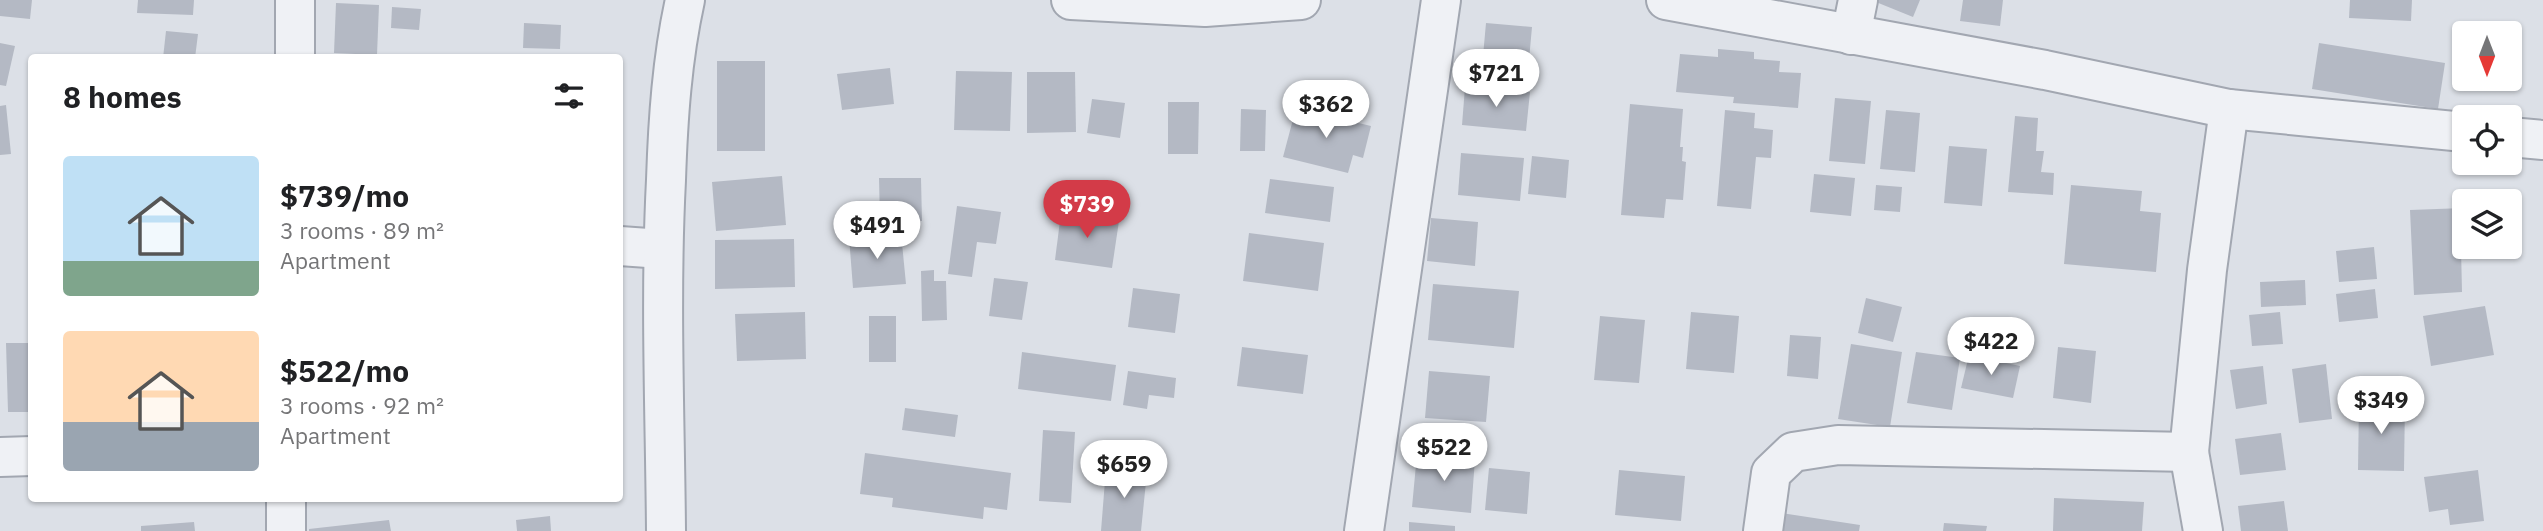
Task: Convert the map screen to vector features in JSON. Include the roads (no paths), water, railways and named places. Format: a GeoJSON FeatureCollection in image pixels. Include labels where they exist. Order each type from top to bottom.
{"type":"FeatureCollection","features":[{"type":"Feature","properties":{"kind":"street"},"geometry":{"type":"LineString","coordinates":[[295,0],[295,54]]}},
{"type":"Feature","properties":{"kind":"street"},"geometry":{"type":"LineString","coordinates":[[666,531],[663,249],[668,118],[678,33],[685,0]]}},
{"type":"Feature","properties":{"kind":"street"},"geometry":{"type":"LineString","coordinates":[[1071,0],[1205,8],[1301,0]]}},
{"type":"Feature","properties":{"kind":"street"},"geometry":{"type":"LineString","coordinates":[[1364,531],[1441,0]]}},
{"type":"Feature","properties":{"kind":"street"},"geometry":{"type":"LineString","coordinates":[[1666,0],[1854,18],[2045,70],[2229,109],[2452,131]]}},
{"type":"Feature","properties":{"kind":"street"},"geometry":{"type":"LineString","coordinates":[[2203,531],[2189,452],[2207,270],[2229,109]]}},
{"type":"Feature","properties":{"kind":"street"},"geometry":{"type":"LineString","coordinates":[[2522,137],[2543,140]]}},
{"type":"Feature","properties":{"kind":"street"},"geometry":{"type":"LineString","coordinates":[[623,246],[663,249]]}},
{"type":"Feature","properties":{"kind":"street"},"geometry":{"type":"LineString","coordinates":[[1763,531],[1771,473],[1793,452],[1838,444],[2189,452]]}},
{"type":"Feature","properties":{"kind":"street"},"geometry":{"type":"LineString","coordinates":[[0,457],[28,456]]}},
{"type":"Feature","properties":{"kind":"street"},"geometry":{"type":"LineString","coordinates":[[286,502],[286,531]]}}]}
